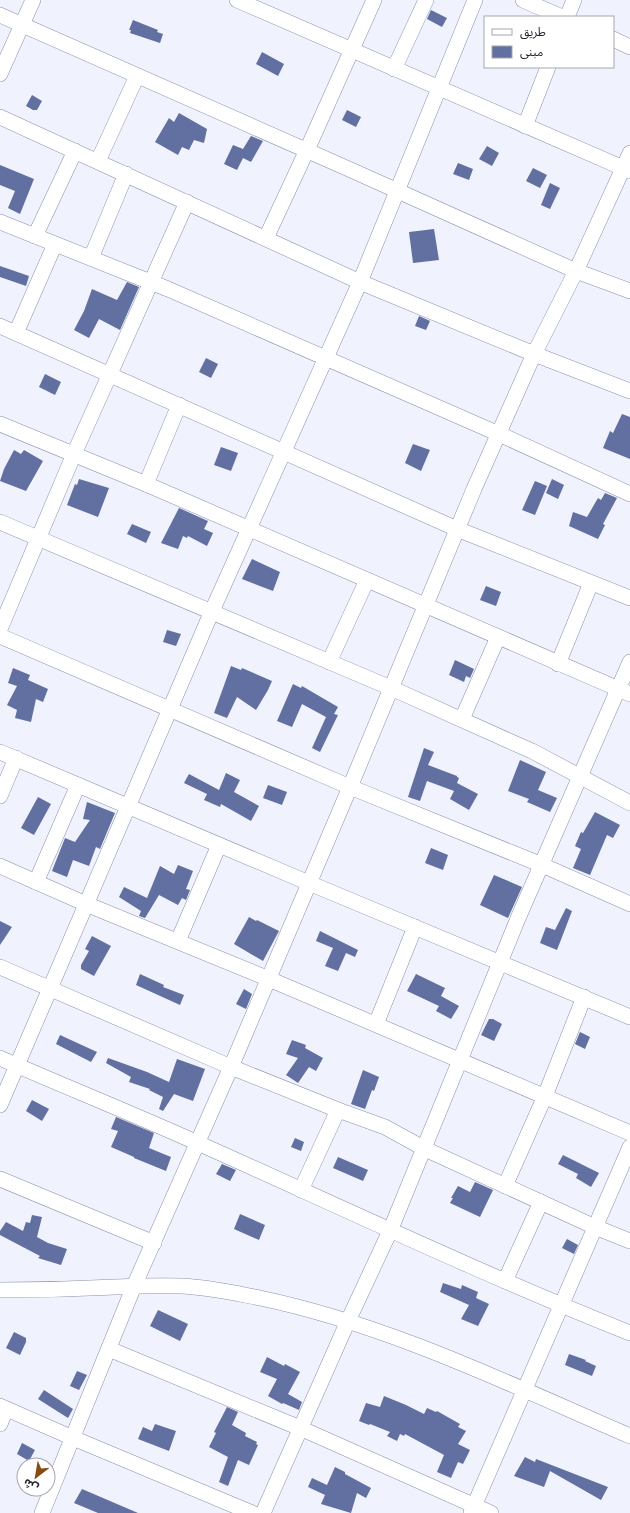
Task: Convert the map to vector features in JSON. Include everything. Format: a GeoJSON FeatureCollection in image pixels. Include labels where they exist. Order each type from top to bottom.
{"type":"FeatureCollection","features":[{"type":"Feature","properties":{"kind":"street"},"geometry":{"type":"LineString","coordinates":[[0,74],[33,0]]}},
{"type":"Feature","properties":{"kind":"street"},"geometry":{"type":"LineString","coordinates":[[237,0],[268,6],[352,50],[627,170]]}},
{"type":"Feature","properties":{"kind":"street"},"geometry":{"type":"LineString","coordinates":[[266,238],[374,0]]}},
{"type":"Feature","properties":{"kind":"street"},"geometry":{"type":"LineString","coordinates":[[394,69],[426,0]]}},
{"type":"Feature","properties":{"kind":"street"},"geometry":{"type":"LineString","coordinates":[[0,1106],[248,528],[360,282],[475,0]]}},
{"type":"Feature","properties":{"kind":"street"},"geometry":{"type":"LineString","coordinates":[[523,0],[560,16]]}},
{"type":"Feature","properties":{"kind":"street"},"geometry":{"type":"LineString","coordinates":[[567,16],[574,0]]}},
{"type":"Feature","properties":{"kind":"street"},"geometry":{"type":"LineString","coordinates":[[0,15],[307,150],[576,271],[630,291]]}},
{"type":"Feature","properties":{"kind":"street"},"geometry":{"type":"LineString","coordinates":[[614,39],[630,47]]}},
{"type":"Feature","properties":{"kind":"street"},"geometry":{"type":"LineString","coordinates":[[526,126],[548,68]]}},
{"type":"Feature","properties":{"kind":"street"},"geometry":{"type":"LineString","coordinates":[[98,161],[137,76]]}},
{"type":"Feature","properties":{"kind":"street"},"geometry":{"type":"LineString","coordinates":[[0,117],[360,282],[534,354],[630,391]]}},
{"type":"Feature","properties":{"kind":"street"},"geometry":{"type":"LineString","coordinates":[[35,236],[75,151]]}},
{"type":"Feature","properties":{"kind":"street"},"geometry":{"type":"LineString","coordinates":[[42,1513],[134,1286],[232,1067],[457,529],[534,354],[627,170],[630,153]]}},
{"type":"Feature","properties":{"kind":"street"},"geometry":{"type":"LineString","coordinates":[[91,258],[126,174]]}},
{"type":"Feature","properties":{"kind":"street"},"geometry":{"type":"LineString","coordinates":[[0,629],[74,454],[187,202]]}},
{"type":"Feature","properties":{"kind":"street"},"geometry":{"type":"LineString","coordinates":[[0,222],[151,283],[325,358],[499,434],[630,494]]}},
{"type":"Feature","properties":{"kind":"street"},"geometry":{"type":"LineString","coordinates":[[16,333],[55,244]]}},
{"type":"Feature","properties":{"kind":"street"},"geometry":{"type":"LineString","coordinates":[[0,326],[457,529],[630,598]]}},
{"type":"Feature","properties":{"kind":"street"},"geometry":{"type":"LineString","coordinates":[[146,484],[179,405]]}},
{"type":"Feature","properties":{"kind":"street"},"geometry":{"type":"LineString","coordinates":[[0,424],[146,484],[624,692]]}},
{"type":"Feature","properties":{"kind":"street"},"geometry":{"type":"LineString","coordinates":[[0,522],[212,611],[462,719],[532,751],[630,802]]}},
{"type":"Feature","properties":{"kind":"street"},"geometry":{"type":"LineString","coordinates":[[329,662],[367,580]]}},
{"type":"Feature","properties":{"kind":"street"},"geometry":{"type":"LineString","coordinates":[[558,664],[591,583]]}},
{"type":"Feature","properties":{"kind":"street"},"geometry":{"type":"LineString","coordinates":[[0,636],[350,787],[542,864],[630,904]]}},
{"type":"Feature","properties":{"kind":"street"},"geometry":{"type":"LineString","coordinates":[[462,719],[498,637]]}},
{"type":"Feature","properties":{"kind":"street"},"geometry":{"type":"LineString","coordinates":[[263,1513],[348,1321],[390,1231],[425,1149],[500,962],[580,777],[624,692],[630,662]]}},
{"type":"Feature","properties":{"kind":"street"},"geometry":{"type":"LineString","coordinates":[[0,752],[630,1017]]}},
{"type":"Feature","properties":{"kind":"street"},"geometry":{"type":"LineString","coordinates":[[0,796],[16,758]]}},
{"type":"Feature","properties":{"kind":"street"},"geometry":{"type":"LineString","coordinates":[[36,882],[78,785]]}},
{"type":"Feature","properties":{"kind":"street"},"geometry":{"type":"LineString","coordinates":[[178,941],[219,845]]}},
{"type":"Feature","properties":{"kind":"street"},"geometry":{"type":"LineString","coordinates":[[0,866],[86,904],[376,1024],[630,1133]]}},
{"type":"Feature","properties":{"kind":"street"},"geometry":{"type":"LineString","coordinates":[[376,1024],[415,927]]}},
{"type":"Feature","properties":{"kind":"street"},"geometry":{"type":"LineString","coordinates":[[0,967],[232,1067],[338,1110],[385,1127],[425,1149],[595,1227],[630,1241]]}},
{"type":"Feature","properties":{"kind":"street"},"geometry":{"type":"LineString","coordinates":[[505,1186],[545,1096],[584,997]]}},
{"type":"Feature","properties":{"kind":"street"},"geometry":{"type":"LineString","coordinates":[[0,1058],[198,1143],[390,1231],[562,1306],[630,1333]]}},
{"type":"Feature","properties":{"kind":"street"},"geometry":{"type":"LineString","coordinates":[[301,1190],[338,1110]]}},
{"type":"Feature","properties":{"kind":"street"},"geometry":{"type":"LineString","coordinates":[[472,1509],[562,1306],[630,1146]]}},
{"type":"Feature","properties":{"kind":"street"},"geometry":{"type":"LineString","coordinates":[[0,1179],[154,1243]]}},
{"type":"Feature","properties":{"kind":"street"},"geometry":{"type":"LineString","coordinates":[[505,1281],[541,1202]]}},
{"type":"Feature","properties":{"kind":"street"},"geometry":{"type":"LineString","coordinates":[[0,1290],[182,1286],[230,1292],[291,1305],[348,1321],[406,1342],[525,1390],[630,1436]]}},
{"type":"Feature","properties":{"kind":"street"},"geometry":{"type":"LineString","coordinates":[[109,1349],[300,1428],[472,1509],[491,1513]]}},
{"type":"Feature","properties":{"kind":"street"},"geometry":{"type":"LineString","coordinates":[[0,1424],[3,1408],[252,1513]]}},
{"type":"Feature","properties":{"kind":"building"},"geometry":{"type":"Polygon","coordinates":[[[431,10],[447,18],[442,27],[427,19],[431,10]]]}},
{"type":"Feature","properties":{"kind":"building"},"geometry":{"type":"Polygon","coordinates":[[[133,20],[158,30],[157,32],[163,34],[160,43],[130,33],[131,30],[129,30],[133,20]]]}},
{"type":"Feature","properties":{"kind":"building"},"geometry":{"type":"Polygon","coordinates":[[[262,52],[284,64],[278,76],[256,64],[262,52]]]}},
{"type":"Feature","properties":{"kind":"building"},"geometry":{"type":"Polygon","coordinates":[[[32,95],[42,101],[37,110],[33,110],[26,106],[32,95]]]}},
{"type":"Feature","properties":{"kind":"building"},"geometry":{"type":"Polygon","coordinates":[[[347,110],[361,117],[356,127],[342,120],[347,110]]]}},
{"type":"Feature","properties":{"kind":"building"},"geometry":{"type":"Polygon","coordinates":[[[179,113],[207,129],[204,143],[194,140],[189,150],[182,147],[178,155],[155,142],[169,118],[174,122],[179,113]]]}},
{"type":"Feature","properties":{"kind":"building"},"geometry":{"type":"Polygon","coordinates":[[[251,136],[263,141],[251,162],[243,158],[237,170],[224,164],[233,145],[243,149],[251,136]]]}},
{"type":"Feature","properties":{"kind":"building"},"geometry":{"type":"Polygon","coordinates":[[[487,146],[499,153],[492,166],[479,159],[487,146]]]}},
{"type":"Feature","properties":{"kind":"building"},"geometry":{"type":"Polygon","coordinates":[[[458,163],[473,169],[469,180],[453,174],[458,163]]]}},
{"type":"Feature","properties":{"kind":"building"},"geometry":{"type":"Polygon","coordinates":[[[0,165],[34,179],[20,214],[8,208],[15,191],[0,185],[0,165]]]}},
{"type":"Feature","properties":{"kind":"building"},"geometry":{"type":"Polygon","coordinates":[[[533,168],[547,175],[540,188],[526,181],[533,168]]]}},
{"type":"Feature","properties":{"kind":"building"},"geometry":{"type":"Polygon","coordinates":[[[550,183],[560,188],[550,209],[541,205],[550,183]]]}},
{"type":"Feature","properties":{"kind":"building"},"geometry":{"type":"Polygon","coordinates":[[[434,229],[439,260],[413,263],[409,232],[434,229]]]}},
{"type":"Feature","properties":{"kind":"building"},"geometry":{"type":"Polygon","coordinates":[[[0,266],[29,276],[26,286],[0,277],[0,266]]]}},
{"type":"Feature","properties":{"kind":"building"},"geometry":{"type":"Polygon","coordinates":[[[127,282],[139,287],[120,330],[99,319],[89,338],[74,330],[84,311],[92,289],[117,300],[127,282]]]}},
{"type":"Feature","properties":{"kind":"building"},"geometry":{"type":"Polygon","coordinates":[[[419,316],[430,321],[426,330],[415,326],[419,316]]]}},
{"type":"Feature","properties":{"kind":"building"},"geometry":{"type":"Polygon","coordinates":[[[206,358],[218,364],[211,378],[199,372],[206,358]]]}},
{"type":"Feature","properties":{"kind":"building"},"geometry":{"type":"Polygon","coordinates":[[[45,374],[61,382],[55,395],[39,387],[45,374]]]}},
{"type":"Feature","properties":{"kind":"building"},"geometry":{"type":"Polygon","coordinates":[[[622,414],[630,417],[630,459],[603,448],[610,431],[613,433],[622,414]]]}},
{"type":"Feature","properties":{"kind":"building"},"geometry":{"type":"Polygon","coordinates":[[[413,444],[430,450],[421,471],[405,463],[413,444]]]}},
{"type":"Feature","properties":{"kind":"building"},"geometry":{"type":"Polygon","coordinates":[[[221,447],[238,453],[231,471],[214,465],[221,447]]]}},
{"type":"Feature","properties":{"kind":"building"},"geometry":{"type":"Polygon","coordinates":[[[14,450],[21,454],[24,450],[43,461],[26,491],[0,481],[4,469],[14,450]]]}},
{"type":"Feature","properties":{"kind":"building"},"geometry":{"type":"Polygon","coordinates":[[[79,479],[109,488],[98,517],[67,505],[75,484],[77,485],[79,479]]]}},
{"type":"Feature","properties":{"kind":"building"},"geometry":{"type":"Polygon","coordinates":[[[552,479],[564,485],[558,499],[546,493],[552,479]]]}},
{"type":"Feature","properties":{"kind":"building"},"geometry":{"type":"Polygon","coordinates":[[[535,481],[547,486],[535,515],[522,510],[535,481]]]}},
{"type":"Feature","properties":{"kind":"building"},"geometry":{"type":"Polygon","coordinates":[[[605,493],[617,498],[603,524],[605,525],[598,539],[569,526],[573,512],[587,517],[598,498],[601,500],[605,493]]]}},
{"type":"Feature","properties":{"kind":"building"},"geometry":{"type":"Polygon","coordinates":[[[179,508],[208,521],[204,529],[213,533],[207,546],[188,536],[187,538],[183,536],[178,549],[161,543],[179,508]]]}},
{"type":"Feature","properties":{"kind":"building"},"geometry":{"type":"Polygon","coordinates":[[[132,524],[151,532],[146,543],[127,534],[132,524]]]}},
{"type":"Feature","properties":{"kind":"building"},"geometry":{"type":"Polygon","coordinates":[[[252,559],[280,572],[273,591],[242,579],[252,559]]]}},
{"type":"Feature","properties":{"kind":"building"},"geometry":{"type":"Polygon","coordinates":[[[486,586],[501,592],[496,606],[480,600],[486,586]]]}},
{"type":"Feature","properties":{"kind":"building"},"geometry":{"type":"Polygon","coordinates":[[[167,630],[181,634],[176,646],[163,642],[167,630]]]}},
{"type":"Feature","properties":{"kind":"building"},"geometry":{"type":"Polygon","coordinates":[[[455,660],[474,669],[470,678],[466,676],[464,682],[449,675],[455,660]]]}},
{"type":"Feature","properties":{"kind":"building"},"geometry":{"type":"Polygon","coordinates":[[[231,666],[241,670],[242,668],[272,681],[256,710],[237,697],[227,718],[214,713],[231,666]]]}},
{"type":"Feature","properties":{"kind":"building"},"geometry":{"type":"Polygon","coordinates":[[[13,668],[30,675],[28,680],[48,689],[43,702],[36,699],[31,722],[15,718],[17,710],[7,705],[17,686],[8,683],[13,668]]]}},
{"type":"Feature","properties":{"kind":"building"},"geometry":{"type":"Polygon","coordinates":[[[293,684],[301,688],[302,686],[338,707],[334,714],[338,715],[320,752],[312,748],[326,717],[302,704],[292,727],[277,721],[293,684]]]}},
{"type":"Feature","properties":{"kind":"building"},"geometry":{"type":"Polygon","coordinates":[[[424,748],[434,752],[428,765],[457,776],[459,778],[457,783],[478,794],[469,810],[450,799],[454,791],[427,781],[420,801],[408,797],[424,748]]]}},
{"type":"Feature","properties":{"kind":"building"},"geometry":{"type":"Polygon","coordinates":[[[520,760],[546,772],[538,790],[557,798],[550,812],[527,802],[529,799],[508,791],[520,760]]]}},
{"type":"Feature","properties":{"kind":"building"},"geometry":{"type":"Polygon","coordinates":[[[226,773],[240,780],[234,792],[259,806],[251,821],[221,804],[220,807],[204,800],[207,794],[184,783],[189,774],[219,790],[226,773]]]}},
{"type":"Feature","properties":{"kind":"building"},"geometry":{"type":"Polygon","coordinates":[[[268,785],[287,792],[282,805],[263,798],[268,785]]]}},
{"type":"Feature","properties":{"kind":"building"},"geometry":{"type":"Polygon","coordinates":[[[38,797],[51,804],[34,835],[21,828],[38,797]]]}},
{"type":"Feature","properties":{"kind":"building"},"geometry":{"type":"Polygon","coordinates":[[[87,802],[115,813],[100,849],[96,847],[89,866],[73,860],[67,877],[52,871],[65,838],[75,842],[90,820],[83,819],[87,802]]]}},
{"type":"Feature","properties":{"kind":"building"},"geometry":{"type":"Polygon","coordinates":[[[595,812],[620,825],[613,838],[607,835],[590,875],[573,868],[581,849],[575,846],[581,832],[583,833],[595,812]]]}},
{"type":"Feature","properties":{"kind":"building"},"geometry":{"type":"Polygon","coordinates":[[[431,848],[448,855],[443,870],[425,863],[431,848]]]}},
{"type":"Feature","properties":{"kind":"building"},"geometry":{"type":"Polygon","coordinates":[[[178,865],[193,871],[186,889],[190,890],[186,900],[182,898],[178,905],[159,895],[145,918],[139,916],[141,911],[119,897],[124,887],[147,898],[160,866],[174,874],[178,865]]]}},
{"type":"Feature","properties":{"kind":"building"},"geometry":{"type":"Polygon","coordinates":[[[494,875],[522,887],[508,918],[480,905],[494,875]]]}},
{"type":"Feature","properties":{"kind":"building"},"geometry":{"type":"Polygon","coordinates":[[[566,908],[572,911],[557,950],[540,943],[546,927],[555,930],[566,908]]]}},
{"type":"Feature","properties":{"kind":"building"},"geometry":{"type":"Polygon","coordinates":[[[249,917],[279,931],[263,961],[234,944],[249,917]]]}},
{"type":"Feature","properties":{"kind":"building"},"geometry":{"type":"Polygon","coordinates":[[[0,921],[12,927],[0,945],[0,921]]]}},
{"type":"Feature","properties":{"kind":"building"},"geometry":{"type":"Polygon","coordinates":[[[320,931],[358,950],[355,957],[346,953],[338,971],[325,966],[333,948],[316,941],[320,931]]]}},
{"type":"Feature","properties":{"kind":"building"},"geometry":{"type":"Polygon","coordinates":[[[92,936],[111,946],[94,976],[81,969],[81,965],[89,951],[85,949],[92,936]]]}},
{"type":"Feature","properties":{"kind":"building"},"geometry":{"type":"Polygon","coordinates":[[[140,974],[164,985],[163,987],[184,995],[180,1005],[136,985],[140,974]]]}},
{"type":"Feature","properties":{"kind":"building"},"geometry":{"type":"Polygon","coordinates":[[[416,974],[445,988],[441,996],[459,1006],[451,1019],[436,1011],[439,1006],[407,991],[416,974]]]}},
{"type":"Feature","properties":{"kind":"building"},"geometry":{"type":"Polygon","coordinates":[[[244,989],[252,994],[246,1009],[236,1004],[244,989]]]}},
{"type":"Feature","properties":{"kind":"building"},"geometry":{"type":"Polygon","coordinates":[[[489,1019],[493,1019],[502,1024],[494,1041],[481,1035],[489,1019]]]}},
{"type":"Feature","properties":{"kind":"building"},"geometry":{"type":"Polygon","coordinates":[[[580,1032],[590,1037],[585,1049],[575,1044],[580,1032]]]}},
{"type":"Feature","properties":{"kind":"building"},"geometry":{"type":"Polygon","coordinates":[[[60,1035],[97,1052],[91,1062],[56,1044],[60,1035]]]}},
{"type":"Feature","properties":{"kind":"building"},"geometry":{"type":"Polygon","coordinates":[[[292,1040],[306,1045],[305,1048],[323,1058],[316,1071],[309,1067],[298,1083],[286,1075],[298,1058],[286,1054],[292,1040]]]}},
{"type":"Feature","properties":{"kind":"building"},"geometry":{"type":"Polygon","coordinates":[[[108,1058],[147,1072],[169,1082],[177,1059],[205,1069],[193,1101],[174,1094],[163,1111],[159,1109],[163,1097],[149,1090],[150,1089],[129,1082],[131,1077],[106,1063],[108,1058]]]}},
{"type":"Feature","properties":{"kind":"building"},"geometry":{"type":"Polygon","coordinates":[[[363,1070],[379,1077],[374,1091],[372,1090],[365,1109],[351,1104],[363,1070]]]}},
{"type":"Feature","properties":{"kind":"building"},"geometry":{"type":"Polygon","coordinates":[[[32,1100],[49,1109],[42,1121],[26,1111],[32,1100]]]}},
{"type":"Feature","properties":{"kind":"building"},"geometry":{"type":"Polygon","coordinates":[[[116,1117],[154,1133],[149,1148],[171,1157],[166,1171],[111,1147],[118,1131],[111,1129],[116,1117]]]}},
{"type":"Feature","properties":{"kind":"building"},"geometry":{"type":"Polygon","coordinates":[[[295,1138],[304,1142],[301,1151],[291,1147],[295,1138]]]}},
{"type":"Feature","properties":{"kind":"building"},"geometry":{"type":"Polygon","coordinates":[[[563,1155],[599,1173],[591,1187],[576,1178],[578,1174],[558,1164],[563,1155]]]}},
{"type":"Feature","properties":{"kind":"building"},"geometry":{"type":"Polygon","coordinates":[[[338,1157],[368,1170],[363,1181],[333,1168],[338,1157]]]}},
{"type":"Feature","properties":{"kind":"building"},"geometry":{"type":"Polygon","coordinates":[[[222,1164],[236,1170],[230,1181],[216,1174],[222,1164]]]}},
{"type":"Feature","properties":{"kind":"building"},"geometry":{"type":"Polygon","coordinates":[[[475,1182],[493,1190],[480,1217],[450,1203],[453,1198],[451,1198],[458,1186],[470,1192],[475,1182]]]}},
{"type":"Feature","properties":{"kind":"building"},"geometry":{"type":"Polygon","coordinates":[[[240,1214],[265,1225],[259,1240],[234,1229],[240,1214]]]}},
{"type":"Feature","properties":{"kind":"building"},"geometry":{"type":"Polygon","coordinates":[[[32,1215],[42,1217],[37,1237],[48,1243],[67,1249],[61,1265],[38,1258],[40,1256],[0,1235],[0,1231],[6,1222],[23,1231],[26,1222],[30,1223],[32,1215]]]}},
{"type":"Feature","properties":{"kind":"building"},"geometry":{"type":"Polygon","coordinates":[[[567,1239],[578,1245],[574,1254],[562,1248],[567,1239]]]}},
{"type":"Feature","properties":{"kind":"building"},"geometry":{"type":"Polygon","coordinates":[[[443,1283],[461,1289],[462,1285],[478,1292],[476,1298],[489,1304],[478,1326],[461,1319],[469,1305],[440,1292],[443,1283]]]}},
{"type":"Feature","properties":{"kind":"building"},"geometry":{"type":"Polygon","coordinates":[[[158,1310],[188,1324],[180,1341],[150,1326],[158,1310]]]}},
{"type":"Feature","properties":{"kind":"building"},"geometry":{"type":"Polygon","coordinates":[[[14,1332],[26,1338],[26,1342],[20,1355],[6,1348],[14,1332]]]}},
{"type":"Feature","properties":{"kind":"building"},"geometry":{"type":"Polygon","coordinates":[[[569,1354],[586,1360],[585,1361],[596,1366],[592,1376],[565,1365],[569,1354]]]}},
{"type":"Feature","properties":{"kind":"building"},"geometry":{"type":"Polygon","coordinates":[[[267,1357],[300,1372],[288,1394],[302,1402],[299,1410],[283,1403],[282,1404],[268,1396],[277,1379],[260,1372],[267,1357]]]}},
{"type":"Feature","properties":{"kind":"building"},"geometry":{"type":"Polygon","coordinates":[[[77,1371],[87,1375],[79,1390],[70,1386],[77,1371]]]}},
{"type":"Feature","properties":{"kind":"building"},"geometry":{"type":"Polygon","coordinates":[[[44,1390],[73,1409],[68,1418],[38,1399],[44,1390]]]}},
{"type":"Feature","properties":{"kind":"building"},"geometry":{"type":"Polygon","coordinates":[[[384,1396],[424,1414],[427,1408],[436,1412],[437,1411],[460,1424],[458,1427],[466,1431],[458,1444],[470,1450],[463,1464],[458,1462],[451,1478],[437,1472],[444,1455],[405,1434],[404,1436],[400,1434],[397,1441],[387,1436],[390,1432],[359,1421],[366,1403],[380,1407],[384,1396]]]}},
{"type":"Feature","properties":{"kind":"building"},"geometry":{"type":"Polygon","coordinates":[[[227,1407],[238,1412],[232,1425],[246,1433],[245,1436],[257,1442],[256,1444],[258,1445],[249,1465],[238,1460],[228,1486],[219,1482],[228,1457],[209,1447],[216,1433],[214,1432],[227,1407]]]}},
{"type":"Feature","properties":{"kind":"building"},"geometry":{"type":"Polygon","coordinates":[[[155,1424],[176,1431],[169,1451],[138,1439],[143,1427],[152,1431],[155,1424]]]}},
{"type":"Feature","properties":{"kind":"building"},"geometry":{"type":"Polygon","coordinates":[[[22,1443],[35,1450],[31,1457],[22,1457],[17,1454],[22,1443]]]}},
{"type":"Feature","properties":{"kind":"building"},"geometry":{"type":"Polygon","coordinates":[[[525,1457],[535,1462],[536,1459],[608,1487],[601,1500],[550,1471],[544,1487],[514,1476],[525,1457]]]}},
{"type":"Feature","properties":{"kind":"building"},"geometry":{"type":"Polygon","coordinates":[[[335,1467],[371,1488],[366,1498],[357,1493],[351,1513],[321,1504],[325,1495],[308,1487],[312,1478],[327,1485],[335,1467]]]}},
{"type":"Feature","properties":{"kind":"building"},"geometry":{"type":"Polygon","coordinates":[[[82,1489],[138,1513],[98,1513],[74,1503],[82,1489]]]}}]}
